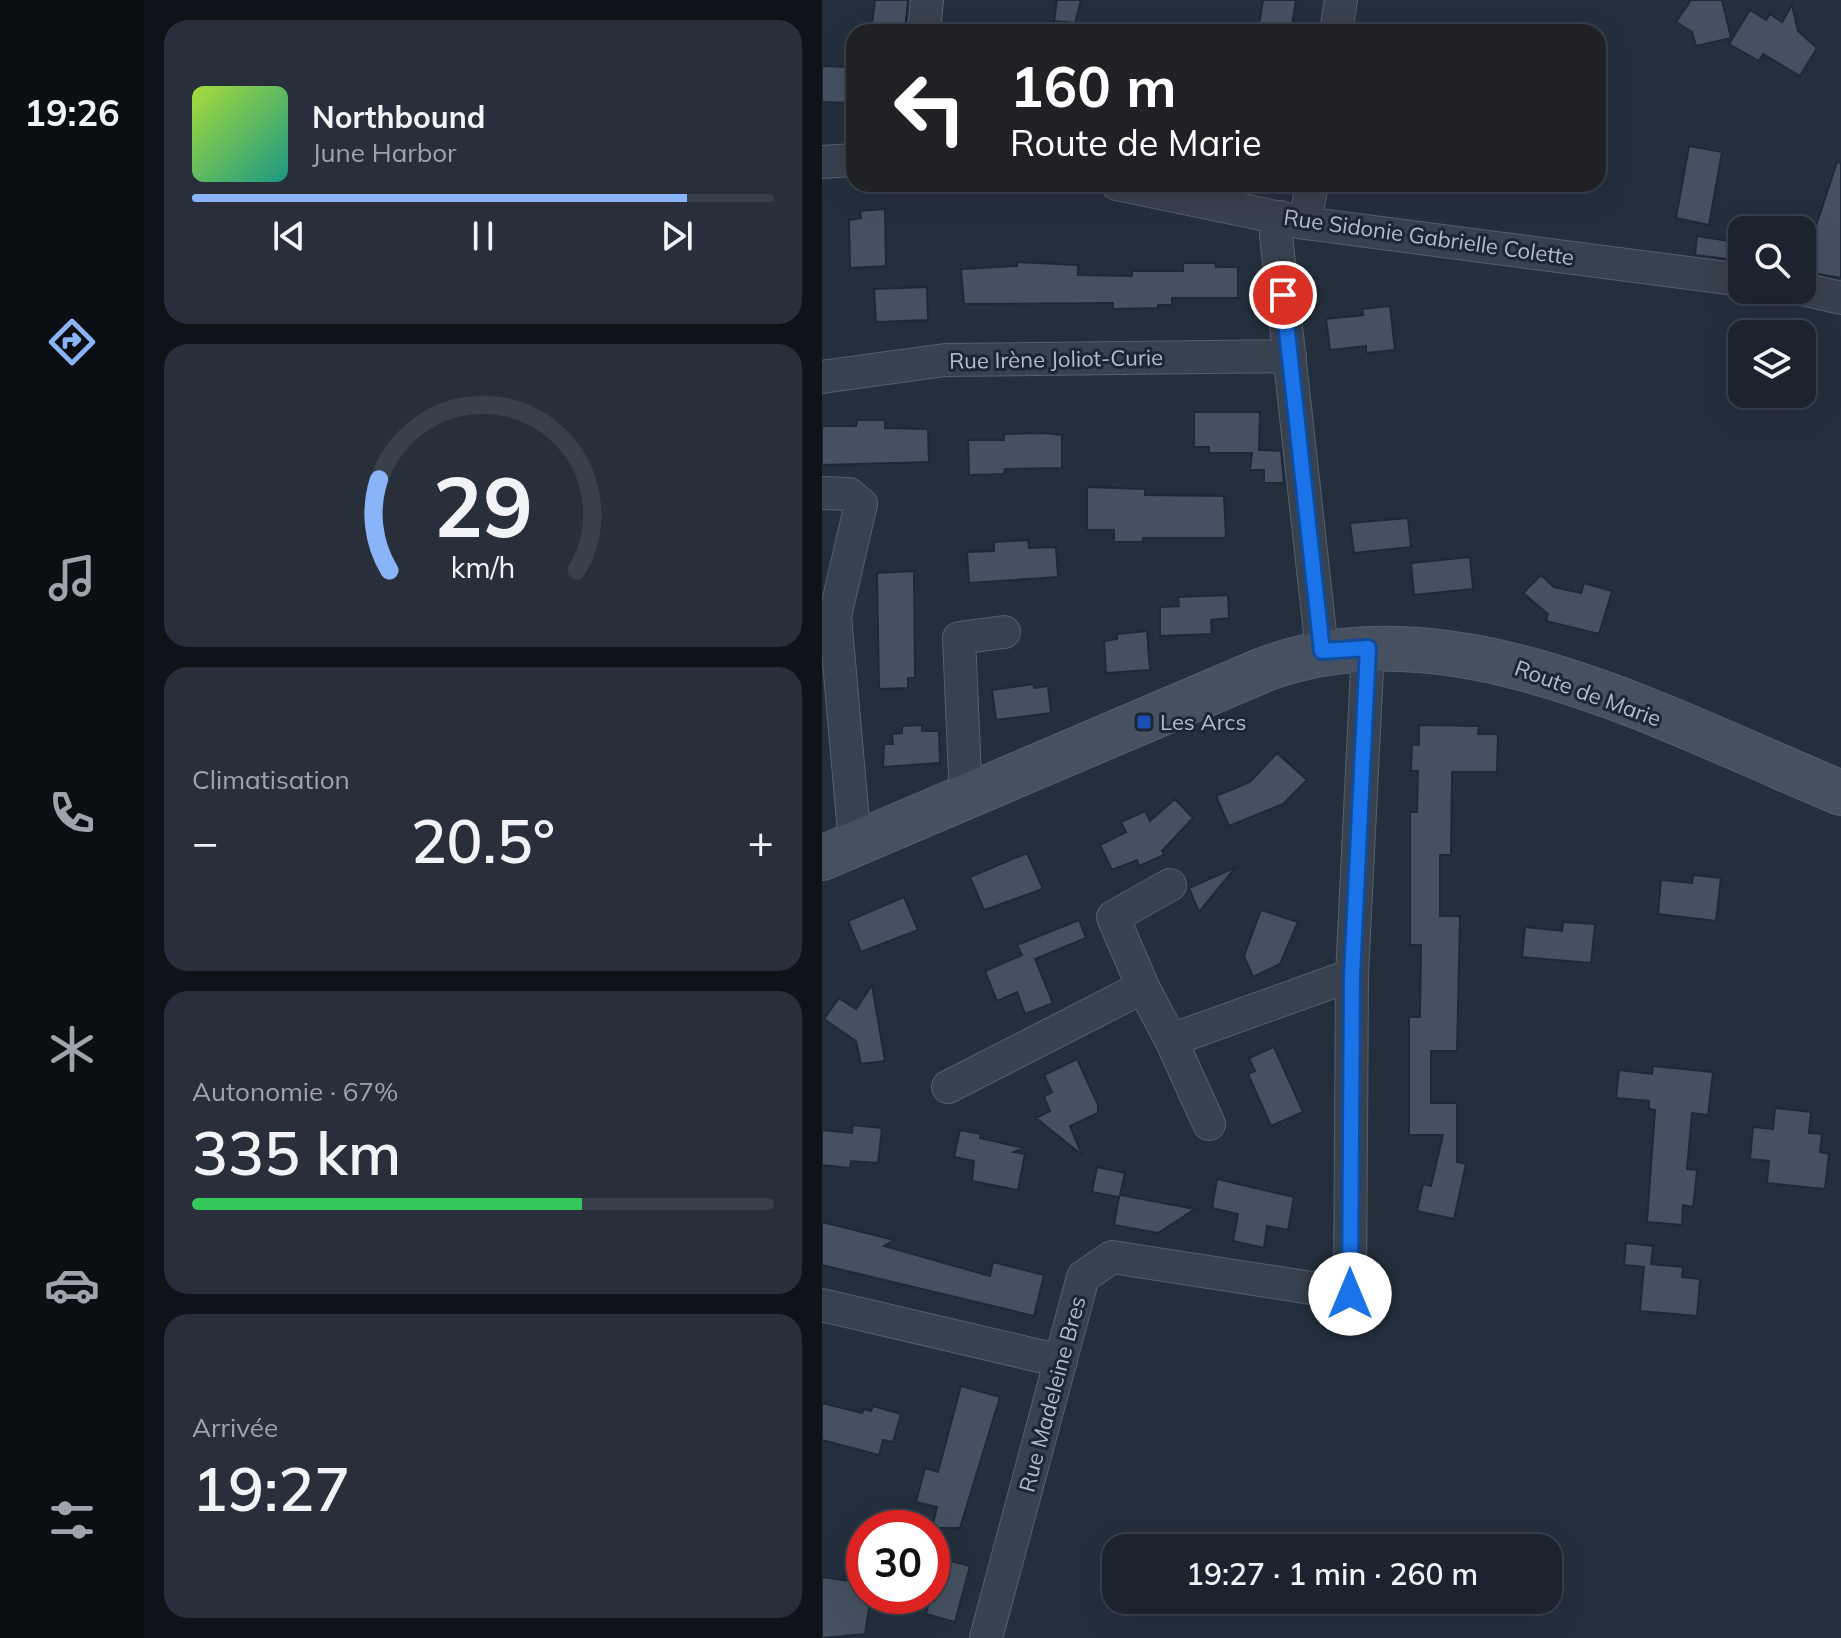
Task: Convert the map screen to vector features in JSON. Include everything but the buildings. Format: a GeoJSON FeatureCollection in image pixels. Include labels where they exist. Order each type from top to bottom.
{"type":"FeatureCollection","features":[{"type":"Feature","properties":{"kind":"street"},"geometry":{"type":"LineString","coordinates":[[925,24],[927,0]]}},
{"type":"Feature","properties":{"kind":"street"},"geometry":{"type":"LineString","coordinates":[[1337,24],[1341,0]]}},
{"type":"Feature","properties":{"kind":"street"},"geometry":{"type":"LineString","coordinates":[[822,162],[846,160]]}},
{"type":"Feature","properties":{"kind":"street","name":"Rue Sidonie Gabrielle Colette"},"geometry":{"type":"LineString","coordinates":[[1156,192],[1292,220],[1728,278]]}},
{"type":"Feature","properties":{"kind":"street"},"geometry":{"type":"LineString","coordinates":[[1308,192],[1292,220],[1276,236],[1322,651]]}},
{"type":"Feature","properties":{"kind":"street"},"geometry":{"type":"LineString","coordinates":[[1816,292],[1841,298]]}},
{"type":"Feature","properties":{"kind":"street","name":"Rue Irène Joliot-Curie"},"geometry":{"type":"LineString","coordinates":[[822,377],[945,360],[1290,356]]}},
{"type":"Feature","properties":{"kind":"street"},"geometry":{"type":"LineString","coordinates":[[822,493],[849,494],[861,504],[835,616],[838,851]]}},
{"type":"Feature","properties":{"kind":"street"},"geometry":{"type":"LineString","coordinates":[[966,799],[959,638],[1004,632]]}},
{"type":"Feature","properties":{"kind":"street"},"geometry":{"type":"LineString","coordinates":[[1171,1040],[1352,975],[1368,648]]}},
{"type":"Feature","properties":{"kind":"street","name":"Route de Marie"},"geometry":{"type":"LineString","coordinates":[[838,851],[1263,670],[1322,651],[1368,648],[1416,649],[1542,672],[1841,793]]}},
{"type":"Feature","properties":{"kind":"street"},"geometry":{"type":"LineString","coordinates":[[1170,885],[1113,917],[1209,1124]]}},
{"type":"Feature","properties":{"kind":"street","name":"Rue Madeleine Bres"},"geometry":{"type":"LineString","coordinates":[[986,1638],[1083,1277],[1112,1257],[1350,1294],[1352,975]]}},
{"type":"Feature","properties":{"kind":"street"},"geometry":{"type":"LineString","coordinates":[[948,1087],[1143,987]]}},
{"type":"Feature","properties":{"kind":"street"},"geometry":{"type":"LineString","coordinates":[[822,1305],[1061,1361]]}},
{"type":"Feature","properties":{"kind":"place","name":"Les Arcs"},"geometry":{"type":"Point","coordinates":[1144,722]}},
{"type":"Feature","properties":{"kind":"route"},"geometry":{"type":"LineString","coordinates":[[1283,295],[1322,651],[1368,648],[1352,975],[1350,1294]]}}]}
